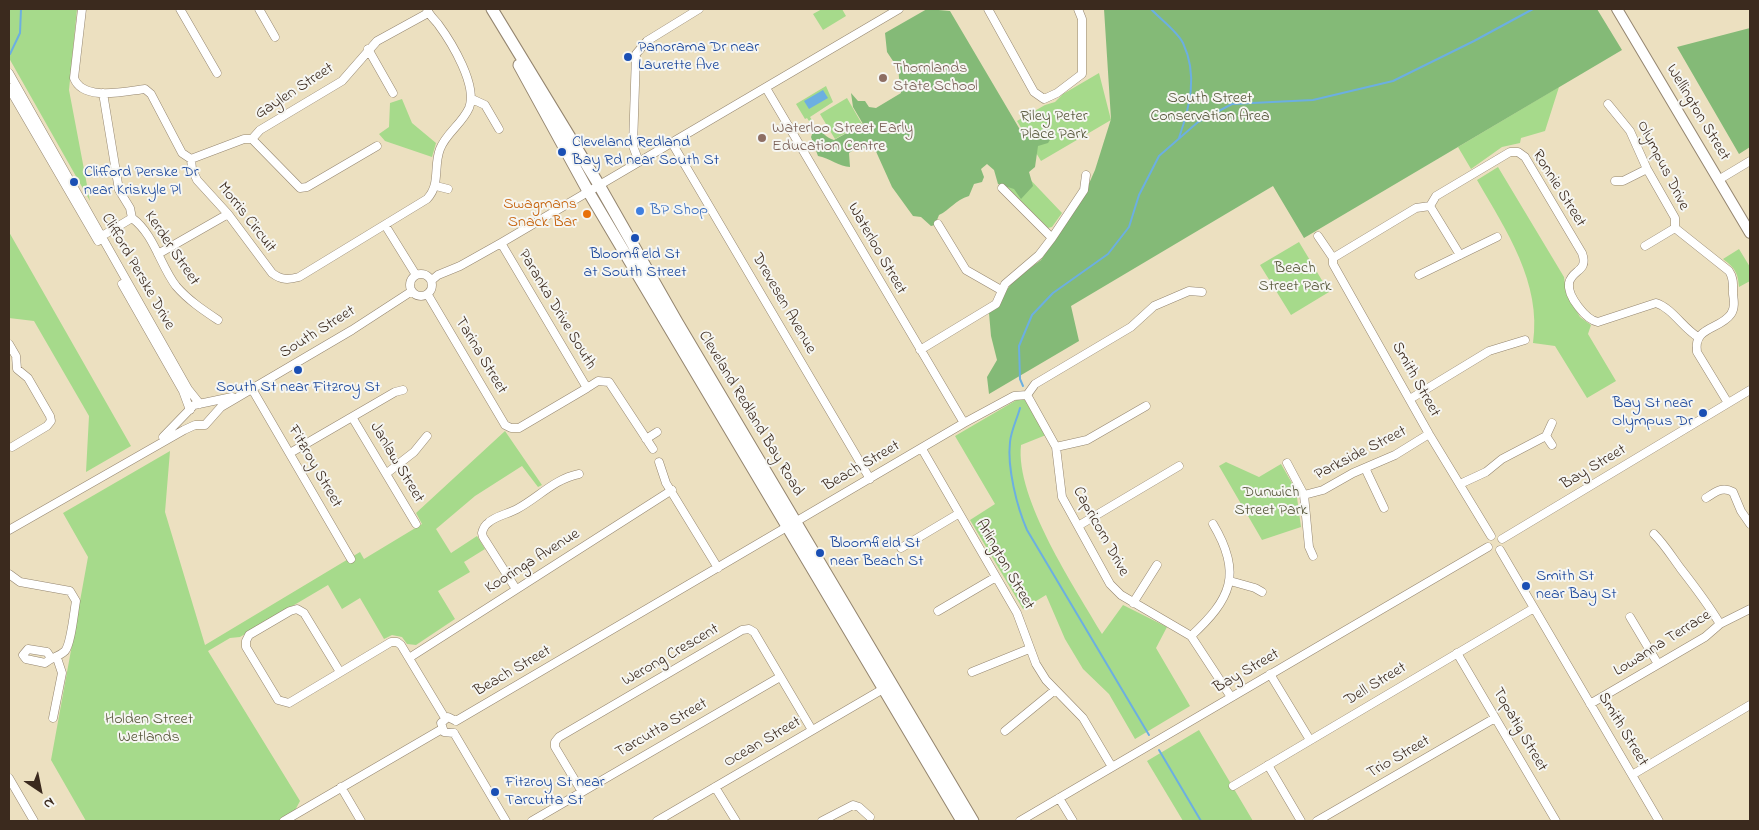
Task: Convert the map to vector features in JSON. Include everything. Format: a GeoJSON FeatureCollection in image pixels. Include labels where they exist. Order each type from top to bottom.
{"type":"FeatureCollection","features":[{"type":"Feature","properties":{"kind":"highway","name":"Cleveland Redland Bay Road"},"geometry":{"type":"LineString","coordinates":[[492,9],[599,185],[883,689],[962,821]]}},
{"type":"Feature","properties":{"kind":"highway","name":"Cleveland Redland Bay Road"},"geometry":{"type":"LineString","coordinates":[[500,22],[525,77],[588,191],[973,821]]}},
{"type":"Feature","properties":{"kind":"main road","name":"Wellington Street"},"geometry":{"type":"LineString","coordinates":[[1617,9],[1720,179],[1750,233]]}},
{"type":"Feature","properties":{"kind":"street","name":"Morris Circuit"},"geometry":{"type":"LineString","coordinates":[[82,9],[74,78],[76,84],[83,90],[103,93],[145,90],[151,94],[182,153],[191,159],[192,169],[197,180],[228,214],[272,273],[280,279],[299,277],[427,200],[436,186]]}},
{"type":"Feature","properties":{"kind":"street"},"geometry":{"type":"LineString","coordinates":[[180,9],[217,74]]}},
{"type":"Feature","properties":{"kind":"street"},"geometry":{"type":"LineString","coordinates":[[259,9],[275,37]]}},
{"type":"Feature","properties":{"kind":"street"},"geometry":{"type":"LineString","coordinates":[[639,162],[633,146],[636,54],[647,41],[699,9]]}},
{"type":"Feature","properties":{"kind":"street"},"geometry":{"type":"LineString","coordinates":[[432,280],[438,275],[460,266],[501,243],[899,9]]}},
{"type":"Feature","properties":{"kind":"street"},"geometry":{"type":"LineString","coordinates":[[988,9],[1034,92],[1044,98],[1057,94],[1082,74],[1082,19],[1078,9]]}},
{"type":"Feature","properties":{"kind":"street"},"geometry":{"type":"LineString","coordinates":[[428,11],[439,25],[467,76],[472,99],[464,117],[442,142],[438,154],[436,186],[448,189]]}},
{"type":"Feature","properties":{"kind":"street","name":"Gaylen Street"},"geometry":{"type":"LineString","coordinates":[[191,159],[244,139],[252,139],[260,130],[342,81],[377,40],[428,11]]}},
{"type":"Feature","properties":{"kind":"street"},"geometry":{"type":"LineString","coordinates":[[368,49],[393,93]]}},
{"type":"Feature","properties":{"kind":"street","name":"Clifford Perske Drive"},"geometry":{"type":"LineString","coordinates":[[9,73],[183,391],[190,411]]}},
{"type":"Feature","properties":{"kind":"street","name":"Clifford Perske Drive"},"geometry":{"type":"LineString","coordinates":[[9,88],[188,389],[201,404]]}},
{"type":"Feature","properties":{"kind":"street","name":"Waterloo Street"},"geometry":{"type":"LineString","coordinates":[[766,88],[964,423]]}},
{"type":"Feature","properties":{"kind":"street","name":"Kerder Street"},"geometry":{"type":"LineString","coordinates":[[103,93],[119,190],[130,208],[132,218],[141,225],[175,285],[190,301],[218,320]]}},
{"type":"Feature","properties":{"kind":"street"},"geometry":{"type":"LineString","coordinates":[[472,99],[485,105],[499,129]]}},
{"type":"Feature","properties":{"kind":"street","name":"Olympus Drive"},"geometry":{"type":"LineString","coordinates":[[1608,104],[1627,126],[1648,170],[1675,218],[1675,228],[1729,271],[1733,277],[1734,307],[1732,313],[1698,337]]}},
{"type":"Feature","properties":{"kind":"street"},"geometry":{"type":"LineString","coordinates":[[252,139],[300,188],[307,187],[377,146]]}},
{"type":"Feature","properties":{"kind":"street","name":"Drevesen Avenue"},"geometry":{"type":"LineString","coordinates":[[672,143],[870,479]]}},
{"type":"Feature","properties":{"kind":"street","name":"Ronnie Street"},"geometry":{"type":"LineString","coordinates":[[1333,258],[1416,208],[1430,206],[1436,196],[1510,152],[1518,152],[1525,157],[1585,260],[1582,268],[1572,276],[1569,283],[1570,290],[1584,316],[1598,322],[1656,303],[1662,305],[1687,331],[1698,337]]}},
{"type":"Feature","properties":{"kind":"street"},"geometry":{"type":"LineString","coordinates":[[1720,179],[1750,161]]}},
{"type":"Feature","properties":{"kind":"street"},"geometry":{"type":"LineString","coordinates":[[1615,181],[1623,181],[1648,170]]}},
{"type":"Feature","properties":{"kind":"street"},"geometry":{"type":"LineString","coordinates":[[920,350],[996,304],[1001,290],[1010,277],[1039,255],[1052,238],[1084,190],[1086,175]]}},
{"type":"Feature","properties":{"kind":"street"},"geometry":{"type":"LineString","coordinates":[[1002,188],[1052,238]]}},
{"type":"Feature","properties":{"kind":"street"},"geometry":{"type":"LineString","coordinates":[[1430,206],[1460,255]]}},
{"type":"Feature","properties":{"kind":"street"},"geometry":{"type":"LineString","coordinates":[[158,254],[228,214]]}},
{"type":"Feature","properties":{"kind":"street"},"geometry":{"type":"LineString","coordinates":[[99,238],[132,218]]}},
{"type":"Feature","properties":{"kind":"street"},"geometry":{"type":"LineString","coordinates":[[938,224],[966,270],[1001,290]]}},
{"type":"Feature","properties":{"kind":"street"},"geometry":{"type":"LineString","coordinates":[[385,225],[416,275]]}},
{"type":"Feature","properties":{"kind":"street"},"geometry":{"type":"LineString","coordinates":[[1645,246],[1675,228]]}},
{"type":"Feature","properties":{"kind":"street","name":"Smith Street"},"geometry":{"type":"LineString","coordinates":[[1318,236],[1333,258],[1333,264],[1429,434],[1491,536]]}},
{"type":"Feature","properties":{"kind":"street"},"geometry":{"type":"LineString","coordinates":[[1420,275],[1497,237]]}},
{"type":"Feature","properties":{"kind":"street","name":"Paranka Drive South"},"geometry":{"type":"LineString","coordinates":[[501,243],[586,388],[598,381],[609,382],[653,449]]}},
{"type":"Feature","properties":{"kind":"street"},"geometry":{"type":"LineString","coordinates":[[423,274],[432,280],[432,288],[428,295],[419,296],[412,291],[410,282],[416,275],[423,274]]}},
{"type":"Feature","properties":{"kind":"street","name":"Beach Street"},"geometry":{"type":"LineString","coordinates":[[456,721],[964,423],[1014,396],[1027,395],[1035,384],[1131,328],[1154,306],[1189,290],[1202,292]]}},
{"type":"Feature","properties":{"kind":"street","name":"South Street"},"geometry":{"type":"LineString","coordinates":[[9,530],[153,447],[195,425],[205,425],[221,407],[352,330],[412,291]]}},
{"type":"Feature","properties":{"kind":"street","name":"Tarina Street"},"geometry":{"type":"LineString","coordinates":[[428,295],[505,425],[511,428],[519,428],[586,388]]}},
{"type":"Feature","properties":{"kind":"street"},"geometry":{"type":"LineString","coordinates":[[1698,337],[1696,344],[1698,352],[1728,403]]}},
{"type":"Feature","properties":{"kind":"street"},"geometry":{"type":"LineString","coordinates":[[1410,399],[1488,351],[1525,340]]}},
{"type":"Feature","properties":{"kind":"street"},"geometry":{"type":"LineString","coordinates":[[9,344],[16,356],[17,369],[28,378],[50,416],[51,422],[12,447]]}},
{"type":"Feature","properties":{"kind":"street"},"geometry":{"type":"LineString","coordinates":[[9,374],[17,369]]}},
{"type":"Feature","properties":{"kind":"street","name":"Fitzroy Street"},"geometry":{"type":"LineString","coordinates":[[252,389],[351,559]]}},
{"type":"Feature","properties":{"kind":"street"},"geometry":{"type":"LineString","coordinates":[[290,453],[395,392],[403,390]]}},
{"type":"Feature","properties":{"kind":"street","name":"Bay Street"},"geometry":{"type":"LineString","coordinates":[[1502,539],[1750,390]]}},
{"type":"Feature","properties":{"kind":"street","name":"Capricorn Drive"},"geometry":{"type":"LineString","coordinates":[[1027,395],[1056,447],[1062,497],[1110,584],[1121,596],[1191,636],[1231,697]]}},
{"type":"Feature","properties":{"kind":"street","name":"South Street"},"geometry":{"type":"LineString","coordinates":[[153,447],[190,411],[201,404],[238,396]]}},
{"type":"Feature","properties":{"kind":"street"},"geometry":{"type":"LineString","coordinates":[[201,404],[208,408],[211,418]]}},
{"type":"Feature","properties":{"kind":"street"},"geometry":{"type":"LineString","coordinates":[[1056,447],[1087,440],[1146,406]]}},
{"type":"Feature","properties":{"kind":"street"},"geometry":{"type":"LineString","coordinates":[[190,411],[189,418],[195,425]]}},
{"type":"Feature","properties":{"kind":"street","name":"Janlaw Street"},"geometry":{"type":"LineString","coordinates":[[352,417],[387,472],[416,524]]}},
{"type":"Feature","properties":{"kind":"street"},"geometry":{"type":"LineString","coordinates":[[1460,484],[1486,472],[1502,459],[1546,436],[1552,423]]}},
{"type":"Feature","properties":{"kind":"street"},"geometry":{"type":"LineString","coordinates":[[646,439],[657,432]]}},
{"type":"Feature","properties":{"kind":"street","name":"Parkside Street"},"geometry":{"type":"LineString","coordinates":[[1304,495],[1323,490],[1395,455],[1429,434]]}},
{"type":"Feature","properties":{"kind":"street"},"geometry":{"type":"LineString","coordinates":[[387,472],[414,452],[427,436]]}},
{"type":"Feature","properties":{"kind":"street"},"geometry":{"type":"LineString","coordinates":[[1546,436],[1552,445]]}},
{"type":"Feature","properties":{"kind":"street","name":"Arlington Street"},"geometry":{"type":"LineString","coordinates":[[922,449],[1017,613],[1036,664],[1055,690],[1082,718],[1112,768]]}},
{"type":"Feature","properties":{"kind":"street"},"geometry":{"type":"LineString","coordinates":[[659,462],[666,483],[718,568]]}},
{"type":"Feature","properties":{"kind":"street"},"geometry":{"type":"LineString","coordinates":[[1287,463],[1304,495],[1309,547],[1313,556]]}},
{"type":"Feature","properties":{"kind":"street"},"geometry":{"type":"LineString","coordinates":[[1078,526],[1179,466]]}},
{"type":"Feature","properties":{"kind":"street"},"geometry":{"type":"LineString","coordinates":[[1365,468],[1384,508]]}},
{"type":"Feature","properties":{"kind":"street"},"geometry":{"type":"LineString","coordinates":[[1285,477],[1292,472]]}},
{"type":"Feature","properties":{"kind":"street"},"geometry":{"type":"LineString","coordinates":[[516,589],[483,538],[484,528],[493,520],[517,509],[560,480],[578,474]]}},
{"type":"Feature","properties":{"kind":"street"},"geometry":{"type":"LineString","coordinates":[[1706,498],[1720,490],[1726,489],[1733,492],[1741,511],[1750,524]]}},
{"type":"Feature","properties":{"kind":"street","name":"Kooringa Avenue"},"geometry":{"type":"LineString","coordinates":[[409,658],[672,490]]}},
{"type":"Feature","properties":{"kind":"street"},"geometry":{"type":"LineString","coordinates":[[901,548],[958,514]]}},
{"type":"Feature","properties":{"kind":"street"},"geometry":{"type":"LineString","coordinates":[[1191,636],[1220,606],[1230,581],[1228,556],[1213,524]]}},
{"type":"Feature","properties":{"kind":"street"},"geometry":{"type":"LineString","coordinates":[[1654,534],[1666,546],[1679,567],[1703,594],[1720,624]]}},
{"type":"Feature","properties":{"kind":"street"},"geometry":{"type":"LineString","coordinates":[[1499,535],[1502,539],[1503,545],[1500,550],[1493,551],[1488,547],[1487,541],[1491,536],[1499,535]]}},
{"type":"Feature","properties":{"kind":"street","name":"Bay Street"},"geometry":{"type":"LineString","coordinates":[[1020,821],[1488,547]]}},
{"type":"Feature","properties":{"kind":"street","name":"Smith Street"},"geometry":{"type":"LineString","coordinates":[[1500,550],[1660,821]]}},
{"type":"Feature","properties":{"kind":"street"},"geometry":{"type":"LineString","coordinates":[[1133,603],[1157,565]]}},
{"type":"Feature","properties":{"kind":"street"},"geometry":{"type":"LineString","coordinates":[[9,574],[20,582],[70,591],[76,601],[67,649],[54,658],[62,673],[53,718]]}},
{"type":"Feature","properties":{"kind":"street"},"geometry":{"type":"LineString","coordinates":[[938,611],[996,577]]}},
{"type":"Feature","properties":{"kind":"street"},"geometry":{"type":"LineString","coordinates":[[1230,581],[1255,588],[1262,592]]}},
{"type":"Feature","properties":{"kind":"street","name":"Dell Street"},"geometry":{"type":"LineString","coordinates":[[1233,786],[1534,608]]}},
{"type":"Feature","properties":{"kind":"street","name":"Lowanna Terrace"},"geometry":{"type":"LineString","coordinates":[[1590,704],[1705,637],[1720,624],[1750,609]]}},
{"type":"Feature","properties":{"kind":"street"},"geometry":{"type":"LineString","coordinates":[[340,672],[304,613],[297,610],[290,611],[250,635],[246,641],[246,647],[278,700],[283,703],[289,703],[391,642],[397,642],[402,645],[445,718]]}},
{"type":"Feature","properties":{"kind":"street"},"geometry":{"type":"LineString","coordinates":[[1630,617],[1658,664]]}},
{"type":"Feature","properties":{"kind":"street","name":"Werong Crescent"},"geometry":{"type":"LineString","coordinates":[[582,792],[555,748],[555,742],[559,737],[742,630],[749,629],[754,632],[812,730]]}},
{"type":"Feature","properties":{"kind":"street"},"geometry":{"type":"LineString","coordinates":[[972,672],[1029,649]]}},
{"type":"Feature","properties":{"kind":"street","name":"Topatig Street"},"geometry":{"type":"LineString","coordinates":[[1457,653],[1554,820]]}},
{"type":"Feature","properties":{"kind":"street"},"geometry":{"type":"LineString","coordinates":[[1270,674],[1310,740]]}},
{"type":"Feature","properties":{"kind":"street","name":"Tarcutta Street"},"geometry":{"type":"LineString","coordinates":[[532,821],[780,676]]}},
{"type":"Feature","properties":{"kind":"street","name":"Ocean Street"},"geometry":{"type":"LineString","coordinates":[[657,821],[883,689]]}},
{"type":"Feature","properties":{"kind":"street"},"geometry":{"type":"LineString","coordinates":[[1005,730],[1030,713],[1055,690]]}},
{"type":"Feature","properties":{"kind":"street"},"geometry":{"type":"LineString","coordinates":[[1632,775],[1750,705]]}},
{"type":"Feature","properties":{"kind":"street"},"geometry":{"type":"LineString","coordinates":[[451,717],[456,721],[458,727],[454,733],[447,734],[442,729],[441,723],[445,718],[451,717]]}},
{"type":"Feature","properties":{"kind":"street","name":"Trio Street"},"geometry":{"type":"LineString","coordinates":[[1317,821],[1496,718]]}},
{"type":"Feature","properties":{"kind":"street"},"geometry":{"type":"LineString","coordinates":[[284,821],[442,729]]}},
{"type":"Feature","properties":{"kind":"street"},"geometry":{"type":"LineString","coordinates":[[454,733],[506,821]]}},
{"type":"Feature","properties":{"kind":"street"},"geometry":{"type":"LineString","coordinates":[[1268,765],[1301,821]]}},
{"type":"Feature","properties":{"kind":"street"},"geometry":{"type":"LineString","coordinates":[[9,778],[34,821]]}},
{"type":"Feature","properties":{"kind":"street"},"geometry":{"type":"LineString","coordinates":[[715,787],[736,821]]}},
{"type":"Feature","properties":{"kind":"street"},"geometry":{"type":"LineString","coordinates":[[341,788],[361,821]]}},
{"type":"Feature","properties":{"kind":"street"},"geometry":{"type":"LineString","coordinates":[[1059,798],[1073,821]]}},
{"type":"Feature","properties":{"kind":"street"},"geometry":{"type":"LineString","coordinates":[[822,821],[853,805],[859,807],[870,817]]}},
{"type":"Feature","properties":{"kind":"green space"},"geometry":{"type":"Polygon","coordinates":[[[9,9],[77,9],[69,90],[90,201],[9,58],[9,9]]]}},
{"type":"Feature","properties":{"kind":"green space"},"geometry":{"type":"Polygon","coordinates":[[[822,9],[842,9],[846,16],[823,30],[813,14],[822,9]]]}},
{"type":"Feature","properties":{"kind":"green space"},"geometry":{"type":"Polygon","coordinates":[[[927,9],[950,11],[1019,128],[1031,131],[1049,129],[1053,135],[1048,143],[1038,146],[1035,167],[1029,172],[1033,186],[1021,199],[1014,189],[998,184],[994,170],[987,164],[981,169],[984,177],[982,182],[974,184],[969,196],[939,215],[935,225],[931,226],[921,217],[913,216],[892,187],[874,147],[855,149],[849,153],[850,167],[846,167],[818,156],[811,137],[814,129],[834,140],[863,124],[853,107],[851,93],[858,101],[865,101],[869,107],[876,108],[901,93],[899,70],[887,52],[885,33],[927,9]]]}},
{"type":"Feature","properties":{"kind":"green space","name":"South Street Conservation Area"},"geometry":{"type":"Polygon","coordinates":[[[1104,9],[1597,9],[1622,50],[1304,238],[1273,186],[1071,306],[1079,341],[989,394],[987,377],[997,360],[991,336],[989,313],[1015,279],[1041,260],[1087,188],[1095,170],[1111,119],[1104,9]]]}},
{"type":"Feature","properties":{"kind":"green space"},"geometry":{"type":"Polygon","coordinates":[[[1750,28],[1750,147],[1739,154],[1677,47],[1750,28]]]}},
{"type":"Feature","properties":{"kind":"green space","name":"Riley Peter Place Park"},"geometry":{"type":"Polygon","coordinates":[[[1099,73],[1111,120],[1041,161],[1017,121],[1045,105],[1055,102],[1063,94],[1099,73]]]}},
{"type":"Feature","properties":{"kind":"green space"},"geometry":{"type":"Polygon","coordinates":[[[826,86],[833,102],[810,117],[812,120],[805,119],[796,104],[826,86]]]}},
{"type":"Feature","properties":{"kind":"green space"},"geometry":{"type":"Polygon","coordinates":[[[1559,87],[1545,131],[1521,138],[1520,143],[1502,147],[1471,169],[1458,147],[1559,87]]]}},
{"type":"Feature","properties":{"kind":"green space"},"geometry":{"type":"Polygon","coordinates":[[[847,98],[862,124],[835,139],[820,114],[847,98]]]}},
{"type":"Feature","properties":{"kind":"green space"},"geometry":{"type":"Polygon","coordinates":[[[402,99],[412,123],[436,143],[432,157],[385,141],[379,134],[389,127],[390,103],[402,99]]]}},
{"type":"Feature","properties":{"kind":"green space"},"geometry":{"type":"Polygon","coordinates":[[[1498,167],[1564,277],[1566,292],[1580,317],[1591,325],[1588,334],[1616,381],[1587,398],[1555,346],[1533,343],[1532,299],[1527,278],[1510,238],[1477,180],[1498,167]]]}},
{"type":"Feature","properties":{"kind":"green space"},"geometry":{"type":"Polygon","coordinates":[[[1023,172],[1062,213],[1052,227],[1048,228],[1003,183],[1023,172]]]}},
{"type":"Feature","properties":{"kind":"green space"},"geometry":{"type":"Polygon","coordinates":[[[9,232],[131,446],[86,472],[89,416],[34,321],[9,318],[9,232]]]}},
{"type":"Feature","properties":{"kind":"green space","name":"Beach Street Park"},"geometry":{"type":"Polygon","coordinates":[[[1299,242],[1329,292],[1291,315],[1260,265],[1299,242]]]}},
{"type":"Feature","properties":{"kind":"green space"},"geometry":{"type":"Polygon","coordinates":[[[1739,249],[1750,267],[1750,281],[1739,287],[1735,271],[1723,259],[1739,249]]]}},
{"type":"Feature","properties":{"kind":"green space"},"geometry":{"type":"Polygon","coordinates":[[[1020,398],[1025,400],[1046,435],[1021,445],[1022,466],[1027,490],[1049,542],[1102,634],[1123,605],[1167,627],[1156,648],[1190,706],[1135,739],[1109,694],[1083,669],[1065,639],[1046,595],[1023,609],[970,520],[995,504],[955,436],[1020,398]]]}},
{"type":"Feature","properties":{"kind":"green space","name":"Holden Street Wetlands"},"geometry":{"type":"Polygon","coordinates":[[[505,431],[542,485],[538,487],[522,466],[475,496],[436,529],[451,553],[477,536],[485,549],[464,562],[470,572],[438,591],[455,619],[416,645],[407,644],[402,637],[392,635],[384,639],[360,598],[342,609],[328,585],[240,637],[230,638],[208,651],[300,801],[292,816],[295,821],[86,821],[51,760],[88,557],[63,513],[170,451],[165,512],[205,645],[360,552],[364,559],[422,524],[416,513],[505,431]]]}},
{"type":"Feature","properties":{"kind":"green space","name":"Dunwich Street Park"},"geometry":{"type":"Polygon","coordinates":[[[1226,462],[1259,477],[1281,464],[1296,490],[1301,527],[1262,540],[1219,466],[1226,462]]]}},
{"type":"Feature","properties":{"kind":"green space"},"geometry":{"type":"Polygon","coordinates":[[[1199,730],[1253,821],[1183,821],[1147,761],[1199,730]]]}},
{"type":"Feature","properties":{"kind":"water"},"geometry":{"type":"Polygon","coordinates":[[[823,90],[828,98],[809,109],[804,101],[823,90]]]}},
{"type":"Feature","properties":{"kind":"waterway"},"geometry":{"type":"LineString","coordinates":[[10,54],[20,33],[21,9]]}},
{"type":"Feature","properties":{"kind":"waterway"},"geometry":{"type":"LineString","coordinates":[[1151,9],[1173,30],[1183,43],[1188,55],[1191,90],[1179,138]]}},
{"type":"Feature","properties":{"kind":"waterway"},"geometry":{"type":"LineString","coordinates":[[1023,386],[1020,379],[1019,346],[1032,315],[1053,293],[1108,254],[1129,227],[1139,195],[1159,156],[1198,122],[1232,104],[1313,100],[1393,81],[1533,9]]}},
{"type":"Feature","properties":{"kind":"waterway"},"geometry":{"type":"LineString","coordinates":[[1020,408],[1009,452],[1016,499],[1023,521],[1149,735]]}},
{"type":"Feature","properties":{"kind":"waterway"},"geometry":{"type":"LineString","coordinates":[[1159,750],[1201,821]]}},
{"type":"Feature","properties":{"kind":"place","name":"Panorama Dr near Laurette Ave"},"geometry":{"type":"Point","coordinates":[628,57]}},
{"type":"Feature","properties":{"kind":"place","name":"Thornlands State School"},"geometry":{"type":"Point","coordinates":[883,78]}},
{"type":"Feature","properties":{"kind":"place","name":"Waterloo Street Early Education Centre"},"geometry":{"type":"Point","coordinates":[762,138]}},
{"type":"Feature","properties":{"kind":"place","name":"Cleveland Redland Bay Rd near South St"},"geometry":{"type":"Point","coordinates":[562,152]}},
{"type":"Feature","properties":{"kind":"place","name":"Clifford Perske Dr near Kriskyle Pl"},"geometry":{"type":"Point","coordinates":[74,182]}},
{"type":"Feature","properties":{"kind":"place","name":"BP Shop"},"geometry":{"type":"Point","coordinates":[640,211]}},
{"type":"Feature","properties":{"kind":"place","name":"Swagmans Snack Bar"},"geometry":{"type":"Point","coordinates":[587,214]}},
{"type":"Feature","properties":{"kind":"place","name":"Bloomfield St at South Street"},"geometry":{"type":"Point","coordinates":[635,238]}},
{"type":"Feature","properties":{"kind":"place","name":"South St near Fitzroy St"},"geometry":{"type":"Point","coordinates":[298,370]}},
{"type":"Feature","properties":{"kind":"place","name":"Bay St near Olympus Dr"},"geometry":{"type":"Point","coordinates":[1703,413]}},
{"type":"Feature","properties":{"kind":"place","name":"Bloomfield St near Beach St"},"geometry":{"type":"Point","coordinates":[820,553]}},
{"type":"Feature","properties":{"kind":"place","name":"Smith St near Bay St"},"geometry":{"type":"Point","coordinates":[1526,586]}},
{"type":"Feature","properties":{"kind":"place","name":"Fitzroy St near Tarcutta St"},"geometry":{"type":"Point","coordinates":[495,792]}}]}
